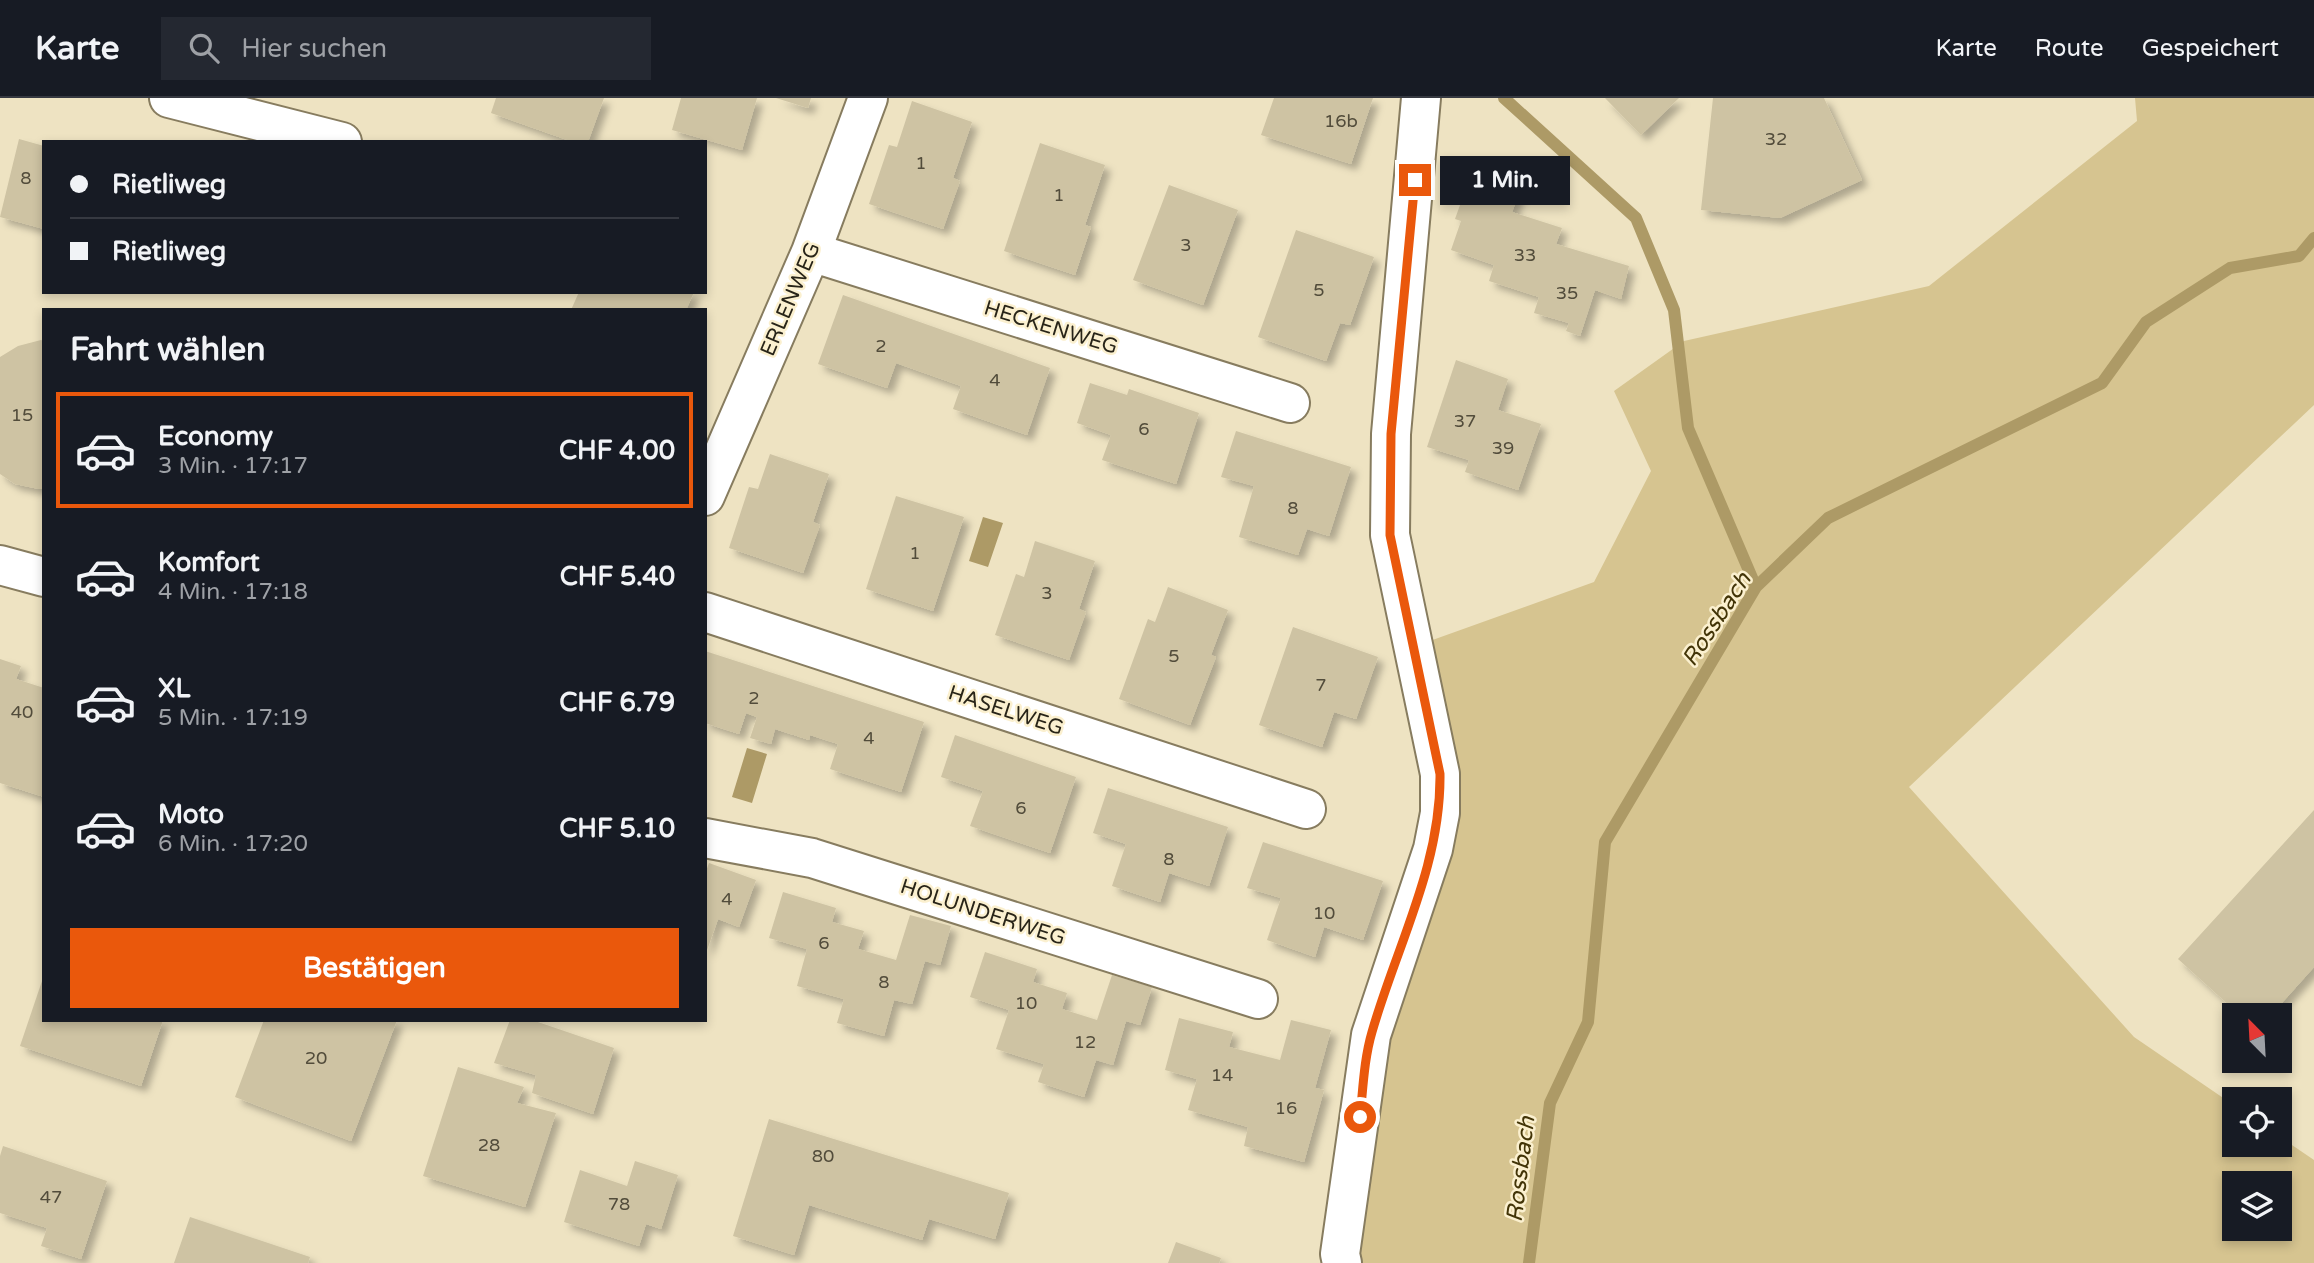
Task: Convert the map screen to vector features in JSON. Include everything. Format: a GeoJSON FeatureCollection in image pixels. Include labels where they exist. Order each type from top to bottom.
{"type":"FeatureCollection","features":[{"type":"Feature","properties":{"kind":"street"},"geometry":{"type":"LineString","coordinates":[[169,98],[334,140]]}},
{"type":"Feature","properties":{"kind":"street","name":"ERLENWEG"},"geometry":{"type":"LineString","coordinates":[[707,491],[811,252],[868,98]]}},
{"type":"Feature","properties":{"kind":"street"},"geometry":{"type":"LineString","coordinates":[[1342,1263],[1340,1254],[1371,1035],[1433,849],[1440,813],[1440,774],[1390,535],[1391,434],[1421,98]]}},
{"type":"Feature","properties":{"kind":"street","name":"HECKENWEG"},"geometry":{"type":"LineString","coordinates":[[811,252],[1290,402]]}},
{"type":"Feature","properties":{"kind":"street"},"geometry":{"type":"LineString","coordinates":[[0,565],[42,576]]}},
{"type":"Feature","properties":{"kind":"street","name":"HASELWEG"},"geometry":{"type":"LineString","coordinates":[[707,613],[1306,809]]}},
{"type":"Feature","properties":{"kind":"street","name":"HOLUNDERWEG"},"geometry":{"type":"LineString","coordinates":[[707,838],[812,858],[1258,999]]}},
{"type":"Feature","properties":{"kind":"shaded area"},"geometry":{"type":"Polygon","coordinates":[[[2135,98],[2314,98],[2314,405],[1909,787],[2134,1037],[2222,1097],[2222,1157],[2292,1157],[2292,1145],[2314,1160],[2314,1263],[1342,1263],[1371,1035],[1433,849],[1413,647],[1594,582],[1651,471],[1614,391],[1684,341],[1929,286],[2137,121],[2135,98]]]}},
{"type":"Feature","properties":{"kind":"shaded area"},"geometry":{"type":"Polygon","coordinates":[[[983,517],[1003,523],[988,567],[969,561],[983,517]]]}},
{"type":"Feature","properties":{"kind":"shaded area"},"geometry":{"type":"Polygon","coordinates":[[[747,748],[767,754],[752,803],[732,797],[747,748]]]}},
{"type":"Feature","properties":{"kind":"building"},"geometry":{"type":"Polygon","coordinates":[[[496,98],[604,98],[589,140],[567,140],[491,113],[496,98]]]}},
{"type":"Feature","properties":{"kind":"building"},"geometry":{"type":"Polygon","coordinates":[[[681,98],[757,98],[742,150],[672,130],[681,98]]]}},
{"type":"Feature","properties":{"kind":"building"},"geometry":{"type":"Polygon","coordinates":[[[776,98],[811,98],[808,108],[776,98]]]}},
{"type":"Feature","properties":{"kind":"building"},"geometry":{"type":"Polygon","coordinates":[[[1274,98],[1373,98],[1351,164],[1261,135],[1274,98]]]}},
{"type":"Feature","properties":{"kind":"building"},"geometry":{"type":"Polygon","coordinates":[[[1605,98],[1679,98],[1641,135],[1605,98]]]}},
{"type":"Feature","properties":{"kind":"building"},"geometry":{"type":"Polygon","coordinates":[[[1713,98],[1824,98],[1862,180],[1780,218],[1701,210],[1713,98]]]}},
{"type":"Feature","properties":{"kind":"building"},"geometry":{"type":"Polygon","coordinates":[[[912,101],[972,122],[953,178],[960,181],[943,229],[869,204],[889,145],[897,147],[912,101]]]}},
{"type":"Feature","properties":{"kind":"building"},"geometry":{"type":"Polygon","coordinates":[[[19,139],[42,145],[42,228],[0,217],[19,139]]]}},
{"type":"Feature","properties":{"kind":"building"},"geometry":{"type":"Polygon","coordinates":[[[1040,143],[1105,165],[1085,225],[1091,227],[1075,275],[1004,251],[1040,143]]]}},
{"type":"Feature","properties":{"kind":"building"},"geometry":{"type":"Polygon","coordinates":[[[1474,166],[1493,173],[1489,185],[1519,194],[1512,212],[1562,228],[1556,244],[1629,266],[1621,299],[1595,290],[1580,336],[1566,331],[1569,323],[1534,313],[1539,297],[1489,281],[1494,265],[1451,250],[1461,221],[1455,219],[1474,166]]]}},
{"type":"Feature","properties":{"kind":"building"},"geometry":{"type":"Polygon","coordinates":[[[1169,185],[1238,210],[1203,305],[1133,280],[1169,185]]]}},
{"type":"Feature","properties":{"kind":"building"},"geometry":{"type":"Polygon","coordinates":[[[1296,230],[1374,257],[1350,325],[1340,323],[1326,361],[1258,337],[1296,230]]]}},
{"type":"Feature","properties":{"kind":"building"},"geometry":{"type":"Polygon","coordinates":[[[578,294],[693,294],[687,308],[572,308],[578,294]]]}},
{"type":"Feature","properties":{"kind":"building"},"geometry":{"type":"Polygon","coordinates":[[[843,295],[1050,368],[1027,435],[953,409],[961,386],[896,363],[887,388],[818,364],[843,295]]]}},
{"type":"Feature","properties":{"kind":"building"},"geometry":{"type":"Polygon","coordinates":[[[42,340],[42,489],[15,484],[0,474],[0,357],[18,346],[42,340]]]}},
{"type":"Feature","properties":{"kind":"building"},"geometry":{"type":"Polygon","coordinates":[[[1456,360],[1508,379],[1498,410],[1541,424],[1518,490],[1465,472],[1469,460],[1427,447],[1456,360]]]}},
{"type":"Feature","properties":{"kind":"building"},"geometry":{"type":"Polygon","coordinates":[[[1090,383],[1127,395],[1129,389],[1199,413],[1176,484],[1102,460],[1111,435],[1077,423],[1090,383]]]}},
{"type":"Feature","properties":{"kind":"building"},"geometry":{"type":"Polygon","coordinates":[[[1236,431],[1351,467],[1329,536],[1307,529],[1298,555],[1239,537],[1254,486],[1221,477],[1236,431]]]}},
{"type":"Feature","properties":{"kind":"building"},"geometry":{"type":"Polygon","coordinates":[[[770,454],[829,474],[813,522],[820,525],[803,573],[729,548],[749,487],[758,489],[770,454]]]}},
{"type":"Feature","properties":{"kind":"building"},"geometry":{"type":"Polygon","coordinates":[[[896,496],[964,517],[933,611],[866,589],[896,496]]]}},
{"type":"Feature","properties":{"kind":"building"},"geometry":{"type":"Polygon","coordinates":[[[1035,541],[1095,561],[1079,609],[1086,612],[1069,660],[995,635],[1016,574],[1024,577],[1035,541]]]}},
{"type":"Feature","properties":{"kind":"building"},"geometry":{"type":"Polygon","coordinates":[[[1168,587],[1228,610],[1211,655],[1216,657],[1190,725],[1119,699],[1148,619],[1155,622],[1168,587]]]}},
{"type":"Feature","properties":{"kind":"building"},"geometry":{"type":"Polygon","coordinates":[[[1293,627],[1378,657],[1356,719],[1334,712],[1322,747],[1259,725],[1293,627]]]}},
{"type":"Feature","properties":{"kind":"building"},"geometry":{"type":"Polygon","coordinates":[[[707,652],[924,722],[901,792],[830,769],[838,744],[810,735],[809,740],[775,729],[771,744],[750,738],[757,717],[746,713],[739,734],[707,724],[707,652]]]}},
{"type":"Feature","properties":{"kind":"building"},"geometry":{"type":"Polygon","coordinates":[[[0,659],[21,666],[16,679],[42,687],[42,796],[0,783],[0,659]]]}},
{"type":"Feature","properties":{"kind":"building"},"geometry":{"type":"Polygon","coordinates":[[[955,735],[1076,777],[1050,853],[970,826],[983,791],[941,777],[955,735]]]}},
{"type":"Feature","properties":{"kind":"building"},"geometry":{"type":"Polygon","coordinates":[[[1108,788],[1228,827],[1209,886],[1169,873],[1160,902],[1112,886],[1126,844],[1093,833],[1108,788]]]}},
{"type":"Feature","properties":{"kind":"building"},"geometry":{"type":"Polygon","coordinates":[[[2314,810],[2314,967],[2282,1003],[2227,1003],[2178,959],[2314,810]]]}},
{"type":"Feature","properties":{"kind":"building"},"geometry":{"type":"Polygon","coordinates":[[[1263,842],[1383,881],[1363,940],[1324,927],[1315,957],[1267,940],[1281,898],[1247,888],[1263,842]]]}},
{"type":"Feature","properties":{"kind":"building"},"geometry":{"type":"Polygon","coordinates":[[[709,863],[756,880],[739,927],[718,919],[707,950],[709,863]]]}},
{"type":"Feature","properties":{"kind":"building"},"geometry":{"type":"Polygon","coordinates":[[[783,892],[836,908],[832,922],[864,931],[858,949],[896,960],[910,915],[951,926],[940,965],[925,961],[912,1004],[894,1000],[884,1036],[837,1023],[844,999],[797,986],[807,949],[769,938],[783,892]]]}},
{"type":"Feature","properties":{"kind":"building"},"geometry":{"type":"Polygon","coordinates":[[[985,952],[1037,969],[1033,982],[1067,993],[1062,1009],[1097,1020],[1112,975],[1152,987],[1140,1025],[1126,1021],[1113,1065],[1096,1060],[1084,1097],[1038,1082],[1044,1064],[996,1049],[1009,1010],[970,997],[985,952]]]}},
{"type":"Feature","properties":{"kind":"building"},"geometry":{"type":"Polygon","coordinates":[[[42,981],[42,1022],[162,1022],[141,1086],[20,1046],[42,981]]]}},
{"type":"Feature","properties":{"kind":"building"},"geometry":{"type":"Polygon","coordinates":[[[1179,1018],[1233,1032],[1229,1047],[1280,1060],[1291,1020],[1331,1030],[1315,1088],[1324,1090],[1304,1162],[1244,1146],[1248,1127],[1188,1110],[1197,1079],[1165,1070],[1179,1018]]]}},
{"type":"Feature","properties":{"kind":"building"},"geometry":{"type":"Polygon","coordinates":[[[263,1022],[396,1022],[351,1141],[235,1097],[263,1022]]]}},
{"type":"Feature","properties":{"kind":"building"},"geometry":{"type":"Polygon","coordinates":[[[509,1022],[538,1022],[614,1048],[593,1114],[532,1093],[536,1075],[494,1063],[509,1022]]]}},
{"type":"Feature","properties":{"kind":"building"},"geometry":{"type":"Polygon","coordinates":[[[458,1067],[524,1087],[517,1103],[556,1113],[525,1207],[423,1176],[458,1067]]]}},
{"type":"Feature","properties":{"kind":"building"},"geometry":{"type":"Polygon","coordinates":[[[769,1119],[1009,1193],[995,1239],[929,1219],[922,1240],[809,1205],[794,1255],[733,1236],[769,1119]]]}},
{"type":"Feature","properties":{"kind":"building"},"geometry":{"type":"Polygon","coordinates":[[[3,1146],[107,1181],[81,1259],[41,1246],[47,1228],[0,1213],[0,1156],[3,1146]]]}},
{"type":"Feature","properties":{"kind":"building"},"geometry":{"type":"Polygon","coordinates":[[[635,1161],[678,1175],[661,1229],[646,1224],[639,1246],[564,1222],[580,1170],[627,1186],[635,1161]]]}},
{"type":"Feature","properties":{"kind":"building"},"geometry":{"type":"Polygon","coordinates":[[[190,1217],[310,1257],[308,1263],[174,1263],[190,1217]]]}},
{"type":"Feature","properties":{"kind":"building"},"geometry":{"type":"Polygon","coordinates":[[[1176,1242],[1221,1258],[1219,1263],[1168,1263],[1176,1242]]]}},
{"type":"Feature","properties":{"kind":"waterway"},"geometry":{"type":"LineString","coordinates":[[1504,98],[1636,218],[1674,310],[1688,428],[1756,587]]}},
{"type":"Feature","properties":{"kind":"waterway","name":"Rossbach"},"geometry":{"type":"LineString","coordinates":[[1529,1263],[1550,1103],[1588,1022],[1605,842],[1756,587],[1828,518],[2102,383],[2146,322],[2230,268],[2299,256],[2314,238]]}},
{"type":"Feature","properties":{"kind":"route"},"geometry":{"type":"LineString","coordinates":[[1360,1117],[1371,1035],[1433,849],[1440,813],[1440,774],[1390,535],[1391,434],[1415,180]]}}]}
